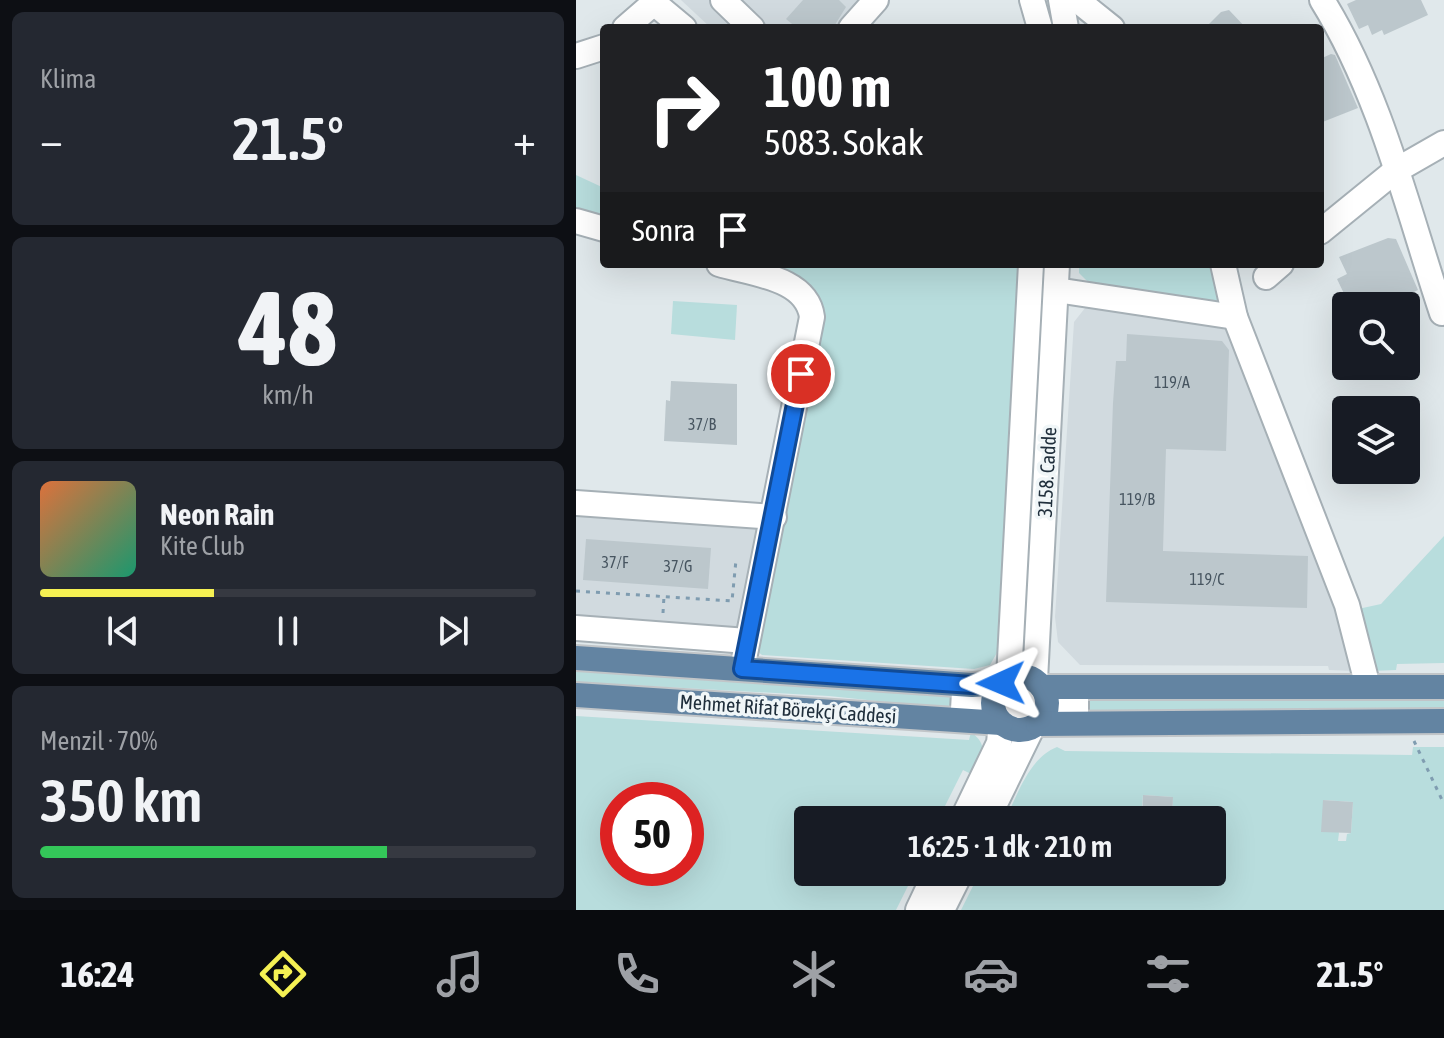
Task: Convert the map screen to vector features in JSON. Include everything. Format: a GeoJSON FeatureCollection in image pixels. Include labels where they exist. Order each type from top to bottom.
{"type":"FeatureCollection","features":[{"type":"Feature","properties":{"kind":"main road","name":"Mehmet Rifat Börekçi Caddesi"},"geometry":{"type":"LineString","coordinates":[[576,658],[972,685],[1021,679],[1444,687]]}},
{"type":"Feature","properties":{"kind":"main road"},"geometry":{"type":"LineString","coordinates":[[1021,679],[1046,710],[1034,721],[1016,730],[1001,723],[993,708],[993,699],[1021,679]]}},
{"type":"Feature","properties":{"kind":"main road","name":"Mehmet Rifat Börekçi Caddesi"},"geometry":{"type":"LineString","coordinates":[[576,695],[1001,723]]}},
{"type":"Feature","properties":{"kind":"main road"},"geometry":{"type":"LineString","coordinates":[[1034,721],[1444,721]]}},
{"type":"Feature","properties":{"kind":"street"},"geometry":{"type":"LineString","coordinates":[[723,0],[748,24]]}},
{"type":"Feature","properties":{"kind":"street"},"geometry":{"type":"LineString","coordinates":[[855,24],[876,0]]}},
{"type":"Feature","properties":{"kind":"street"},"geometry":{"type":"LineString","coordinates":[[1032,0],[1039,24]]}},
{"type":"Feature","properties":{"kind":"street"},"geometry":{"type":"LineString","coordinates":[[1061,0],[1065,24]]}},
{"type":"Feature","properties":{"kind":"street"},"geometry":{"type":"LineString","coordinates":[[1077,0],[1107,24]]}},
{"type":"Feature","properties":{"kind":"street"},"geometry":{"type":"LineString","coordinates":[[1322,0],[1350,45],[1442,313]]}},
{"type":"Feature","properties":{"kind":"street"},"geometry":{"type":"LineString","coordinates":[[630,24],[654,3],[679,24]]}},
{"type":"Feature","properties":{"kind":"street"},"geometry":{"type":"LineString","coordinates":[[576,56],[600,48]]}},
{"type":"Feature","properties":{"kind":"street"},"geometry":{"type":"LineString","coordinates":[[1324,229],[1395,171],[1444,143]]}},
{"type":"Feature","properties":{"kind":"street"},"geometry":{"type":"LineString","coordinates":[[576,221],[600,228]]}},
{"type":"Feature","properties":{"kind":"street"},"geometry":{"type":"LineString","coordinates":[[732,268],[793,286],[806,297],[812,317],[742,669]]}},
{"type":"Feature","properties":{"kind":"street","name":"3158. Cadde"},"geometry":{"type":"LineString","coordinates":[[1021,679],[1031,268]]}},
{"type":"Feature","properties":{"kind":"street","name":"3158. Cadde"},"geometry":{"type":"LineString","coordinates":[[1021,679],[1057,268]]}},
{"type":"Feature","properties":{"kind":"street"},"geometry":{"type":"LineString","coordinates":[[1224,268],[1235,317],[1347,605],[1368,687]]}},
{"type":"Feature","properties":{"kind":"street"},"geometry":{"type":"LineString","coordinates":[[1056,290],[1235,317]]}},
{"type":"Feature","properties":{"kind":"street"},"geometry":{"type":"LineString","coordinates":[[576,503],[774,517]]}},
{"type":"Feature","properties":{"kind":"street"},"geometry":{"type":"LineString","coordinates":[[576,628],[747,641]]}},
{"type":"Feature","properties":{"kind":"street"},"geometry":{"type":"LineString","coordinates":[[994,806],[1034,721]]}},
{"type":"Feature","properties":{"kind":"street"},"geometry":{"type":"LineString","coordinates":[[969,806],[999,743],[1001,723]]}},
{"type":"Feature","properties":{"kind":"street"},"geometry":{"type":"LineString","coordinates":[[918,910],[929,886]]}},
{"type":"Feature","properties":{"kind":"street"},"geometry":{"type":"LineString","coordinates":[[942,910],[954,886]]}},
{"type":"Feature","properties":{"kind":"path"},"geometry":{"type":"LineString","coordinates":[[576,591],[732,601],[736,560]]}},
{"type":"Feature","properties":{"kind":"path"},"geometry":{"type":"LineString","coordinates":[[663,610],[664,596]]}},
{"type":"Feature","properties":{"kind":"path"},"geometry":{"type":"LineString","coordinates":[[1401,721],[1444,804]]}},
{"type":"Feature","properties":{"kind":"shaded area"},"geometry":{"type":"Polygon","coordinates":[[[681,0],[882,0],[860,24],[707,24],[681,0]]]}},
{"type":"Feature","properties":{"kind":"shaded area"},"geometry":{"type":"Polygon","coordinates":[[[576,175],[600,186],[600,221],[576,214],[576,175]]]}},
{"type":"Feature","properties":{"kind":"shaded area"},"geometry":{"type":"Polygon","coordinates":[[[760,268],[1019,268],[1003,595],[999,649],[990,665],[974,669],[762,655],[757,651],[820,302],[806,285],[760,268]]]}},
{"type":"Feature","properties":{"kind":"shaded area"},"geometry":{"type":"Polygon","coordinates":[[[1039,268],[1046,268],[1028,635],[1020,635],[1039,268]]]}},
{"type":"Feature","properties":{"kind":"shaded area"},"geometry":{"type":"Polygon","coordinates":[[[1079,268],[1214,268],[1224,307],[1097,291],[1079,273],[1079,268]]]}},
{"type":"Feature","properties":{"kind":"shaded area"},"geometry":{"type":"Polygon","coordinates":[[[673,301],[737,305],[735,340],[671,334],[673,301]]]}},
{"type":"Feature","properties":{"kind":"shaded area"},"geometry":{"type":"Polygon","coordinates":[[[1089,303],[1233,331],[1335,601],[1356,671],[1329,670],[1328,666],[1080,665],[1058,642],[1055,617],[1074,322],[1089,303]]]}},
{"type":"Feature","properties":{"kind":"shaded area"},"geometry":{"type":"Polygon","coordinates":[[[576,514],[761,523],[737,646],[576,637],[576,514]]]}},
{"type":"Feature","properties":{"kind":"shaded area"},"geometry":{"type":"Polygon","coordinates":[[[1444,536],[1444,663],[1397,664],[1396,670],[1372,671],[1358,609],[1381,604],[1444,536]]]}},
{"type":"Feature","properties":{"kind":"shaded area"},"geometry":{"type":"Polygon","coordinates":[[[576,670],[964,692],[963,710],[829,696],[576,682],[576,670]]]}},
{"type":"Feature","properties":{"kind":"shaded area"},"geometry":{"type":"Polygon","coordinates":[[[1076,697],[1104,700],[1444,701],[1444,714],[1076,713],[1076,697]]]}},
{"type":"Feature","properties":{"kind":"shaded area"},"geometry":{"type":"Polygon","coordinates":[[[576,716],[969,740],[971,732],[982,747],[977,777],[963,770],[945,806],[794,806],[794,886],[908,886],[896,910],[576,910],[576,716]]]}},
{"type":"Feature","properties":{"kind":"shaded area"},"geometry":{"type":"Polygon","coordinates":[[[1057,747],[1065,751],[1412,755],[1413,747],[1444,747],[1444,910],[961,910],[973,886],[1226,886],[1226,806],[1173,806],[1173,797],[1143,795],[1142,806],[1012,806],[1025,778],[1039,759],[1057,747]],[[1323,800],[1339,833],[1338,841],[1346,841],[1347,834],[1351,833],[1353,802],[1323,800]]]}},
{"type":"Feature","properties":{"kind":"building"},"geometry":{"type":"Polygon","coordinates":[[[803,0],[839,0],[846,7],[835,24],[792,24],[786,19],[803,0]]]}},
{"type":"Feature","properties":{"kind":"building"},"geometry":{"type":"Polygon","coordinates":[[[1356,0],[1421,0],[1428,15],[1384,35],[1382,30],[1372,35],[1368,25],[1359,29],[1347,4],[1356,0]]]}},
{"type":"Feature","properties":{"kind":"building"},"geometry":{"type":"Polygon","coordinates":[[[1229,10],[1242,24],[1209,24],[1221,12],[1229,10]]]}},
{"type":"Feature","properties":{"kind":"building"},"geometry":{"type":"Polygon","coordinates":[[[1335,55],[1358,108],[1324,121],[1324,57],[1335,55]]]}},
{"type":"Feature","properties":{"kind":"building"},"geometry":{"type":"Polygon","coordinates":[[[1388,238],[1396,239],[1418,290],[1343,292],[1337,279],[1347,274],[1339,257],[1388,238]]]}},
{"type":"Feature","properties":{"kind":"building"},"geometry":{"type":"Polygon","coordinates":[[[1127,334],[1222,341],[1229,350],[1226,451],[1166,449],[1163,551],[1308,556],[1307,608],[1106,602],[1116,361],[1126,361],[1127,334]]]}},
{"type":"Feature","properties":{"kind":"building"},"geometry":{"type":"Polygon","coordinates":[[[671,381],[737,384],[737,445],[664,441],[666,400],[670,401],[671,381]]]}},
{"type":"Feature","properties":{"kind":"building"},"geometry":{"type":"Polygon","coordinates":[[[586,539],[711,548],[708,589],[583,580],[586,539]]]}},
{"type":"Feature","properties":{"kind":"building"},"geometry":{"type":"Polygon","coordinates":[[[1143,795],[1173,797],[1173,806],[1143,806],[1143,795]]]}},
{"type":"Feature","properties":{"kind":"building"},"geometry":{"type":"Polygon","coordinates":[[[1323,800],[1353,802],[1351,833],[1321,832],[1323,800]]]}},
{"type":"Feature","properties":{"kind":"route"},"geometry":{"type":"LineString","coordinates":[[801,374],[742,669],[972,685],[1001,683]]}}]}
